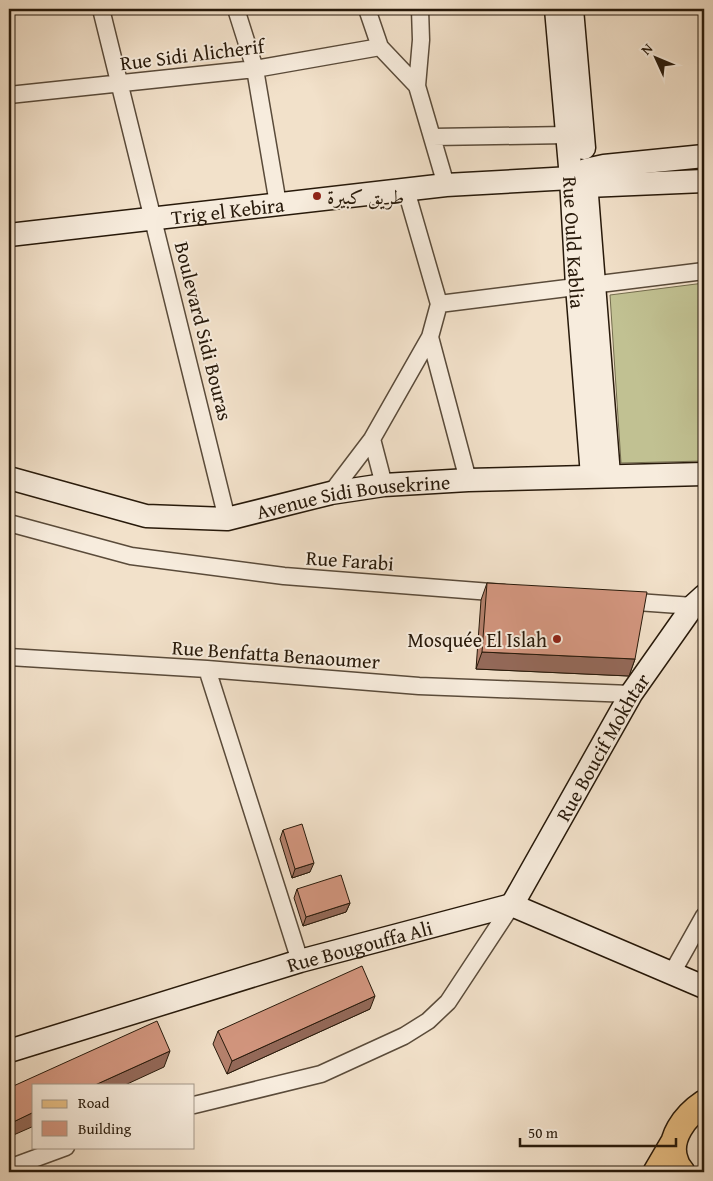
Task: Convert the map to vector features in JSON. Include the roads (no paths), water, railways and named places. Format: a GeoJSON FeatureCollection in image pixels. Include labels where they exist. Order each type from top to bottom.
{"type":"FeatureCollection","features":[{"type":"Feature","properties":{"kind":"main road"},"geometry":{"type":"LineString","coordinates":[[656,1172],[682,1124],[692,1111],[704,1103]]}},
{"type":"Feature","properties":{"kind":"main road"},"geometry":{"type":"LineString","coordinates":[[673,1142],[675,1162],[682,1172]]}},
{"type":"Feature","properties":{"kind":"street","name":"Boulevard Sidi Bouras"},"geometry":{"type":"LineString","coordinates":[[101,9],[227,519]]}},
{"type":"Feature","properties":{"kind":"street"},"geometry":{"type":"LineString","coordinates":[[236,9],[255,69],[278,204]]}},
{"type":"Feature","properties":{"kind":"street"},"geometry":{"type":"LineString","coordinates":[[367,9],[380,46],[417,86]]}},
{"type":"Feature","properties":{"kind":"street"},"geometry":{"type":"LineString","coordinates":[[420,9],[421,40],[417,86],[446,185]]}},
{"type":"Feature","properties":{"kind":"street","name":"Rue Ould Kablia"},"geometry":{"type":"LineString","coordinates":[[556,9],[567,135],[581,178]]}},
{"type":"Feature","properties":{"kind":"street","name":"Rue Ould Kablia"},"geometry":{"type":"LineString","coordinates":[[572,9],[585,285],[601,476]]}},
{"type":"Feature","properties":{"kind":"street","name":"Rue Sidi Alicherif"},"geometry":{"type":"LineString","coordinates":[[9,95],[255,69],[380,46]]}},
{"type":"Feature","properties":{"kind":"street"},"geometry":{"type":"LineString","coordinates":[[433,137],[567,135]]}},
{"type":"Feature","properties":{"kind":"street"},"geometry":{"type":"LineString","coordinates":[[581,178],[604,166],[704,156]]}},
{"type":"Feature","properties":{"kind":"street"},"geometry":{"type":"LineString","coordinates":[[581,178],[704,181]]}},
{"type":"Feature","properties":{"kind":"street","name":"Trig el Kebira"},"geometry":{"type":"LineString","coordinates":[[9,235],[446,185],[581,178]]}},
{"type":"Feature","properties":{"kind":"street"},"geometry":{"type":"LineString","coordinates":[[330,493],[372,439],[430,337],[439,304],[406,190]]}},
{"type":"Feature","properties":{"kind":"street"},"geometry":{"type":"LineString","coordinates":[[439,304],[704,271]]}},
{"type":"Feature","properties":{"kind":"street"},"geometry":{"type":"LineString","coordinates":[[430,337],[468,480]]}},
{"type":"Feature","properties":{"kind":"street"},"geometry":{"type":"LineString","coordinates":[[372,439],[384,485]]}},
{"type":"Feature","properties":{"kind":"street","name":"Avenue Sidi Bousekrine"},"geometry":{"type":"LineString","coordinates":[[9,478],[146,516],[227,519],[330,493],[384,485],[468,480],[704,474]]}},
{"type":"Feature","properties":{"kind":"street","name":"Rue Farabi"},"geometry":{"type":"LineString","coordinates":[[9,523],[131,556],[284,576],[514,594]]}},
{"type":"Feature","properties":{"kind":"street"},"geometry":{"type":"LineString","coordinates":[[604,600],[699,601]]}},
{"type":"Feature","properties":{"kind":"street","name":"Rue Boucif Mokhtar"},"geometry":{"type":"LineString","coordinates":[[512,905],[631,694],[699,601]]}},
{"type":"Feature","properties":{"kind":"street","name":"Rue Benfatta Benaoumer"},"geometry":{"type":"LineString","coordinates":[[9,657],[207,669],[419,686],[631,694]]}},
{"type":"Feature","properties":{"kind":"street"},"geometry":{"type":"LineString","coordinates":[[207,669],[300,961]]}},
{"type":"Feature","properties":{"kind":"street"},"geometry":{"type":"LineString","coordinates":[[195,1105],[321,1074],[404,1036],[428,1021],[448,1002],[512,905],[704,987]]}},
{"type":"Feature","properties":{"kind":"street","name":"Rue Bougouffa Ali"},"geometry":{"type":"LineString","coordinates":[[9,1051],[300,961],[512,905]]}},
{"type":"Feature","properties":{"kind":"street"},"geometry":{"type":"LineString","coordinates":[[672,973],[704,916]]}},
{"type":"Feature","properties":{"kind":"street"},"geometry":{"type":"LineString","coordinates":[[9,1168],[63,1148]]}},
{"type":"Feature","properties":{"kind":"place","name":"طريق كبيرة"},"geometry":{"type":"Point","coordinates":[317,196]}},
{"type":"Feature","properties":{"kind":"place","name":"Mosquée El Islah"},"geometry":{"type":"Point","coordinates":[557,639]}}]}
